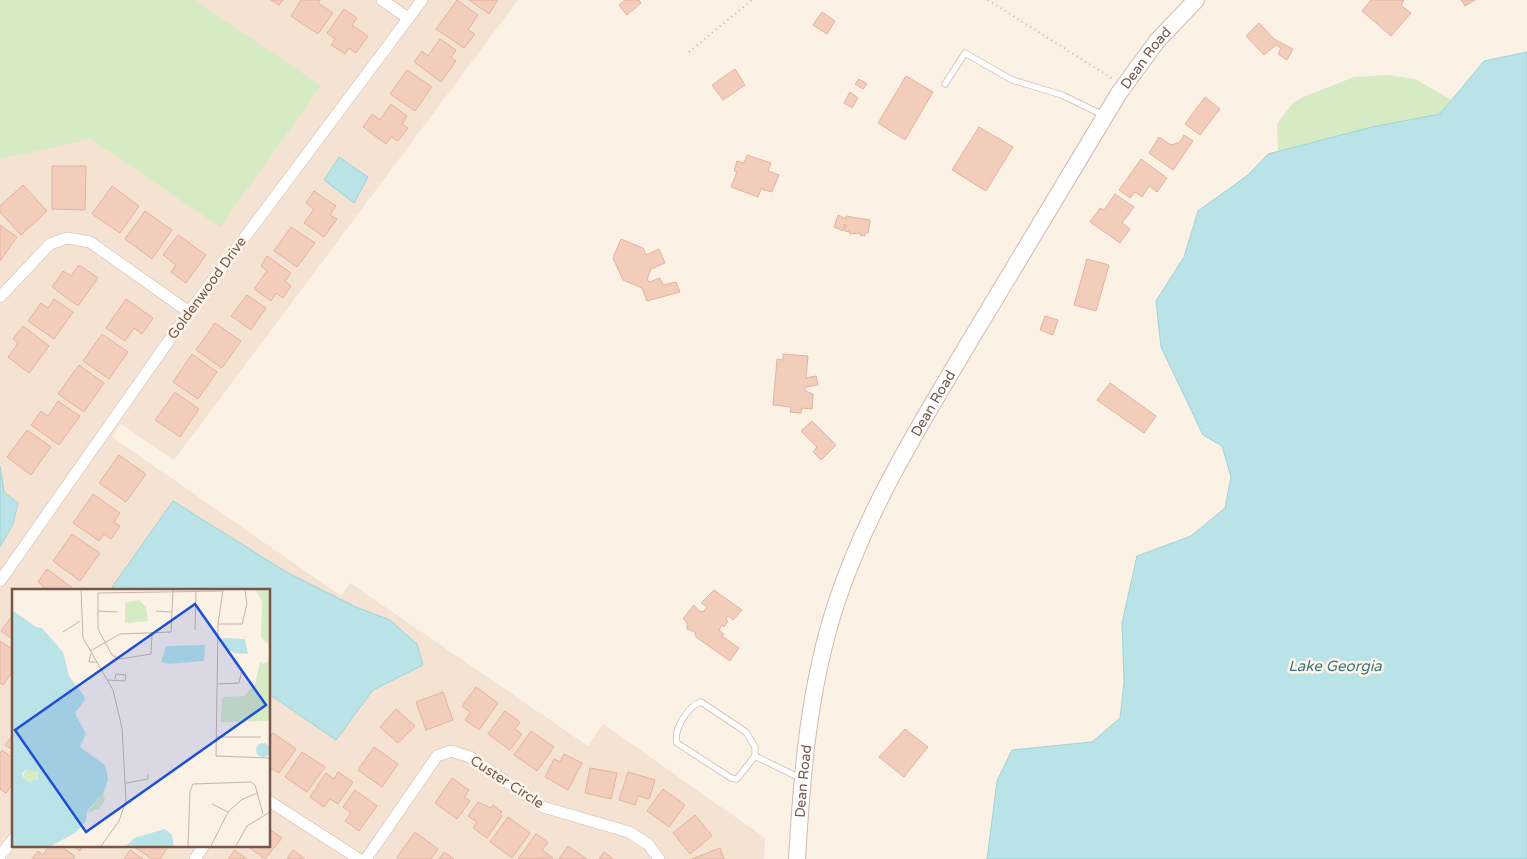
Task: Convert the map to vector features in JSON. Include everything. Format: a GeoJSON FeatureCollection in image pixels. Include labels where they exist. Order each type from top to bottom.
{"type":"FeatureCollection","features":[{"type":"Feature","properties":{"kind":"main road","name":"Dean Road"},"geometry":{"type":"LineString","coordinates":[[797,859],[802,779],[810,708],[822,654],[841,592],[871,516],[908,445],[1105,116],[1157,41],[1196,0]]}},
{"type":"Feature","properties":{"kind":"street"},"geometry":{"type":"LineString","coordinates":[[382,0],[408,18]]}},
{"type":"Feature","properties":{"kind":"street","name":"Goldenwood Drive"},"geometry":{"type":"LineString","coordinates":[[0,581],[189,312],[422,0]]}},
{"type":"Feature","properties":{"kind":"street"},"geometry":{"type":"LineString","coordinates":[[0,297],[50,244],[68,238],[90,242],[189,312]]}},
{"type":"Feature","properties":{"kind":"street","name":"Custer Circle"},"geometry":{"type":"LineString","coordinates":[[366,859],[437,756],[451,751],[470,757],[543,807],[629,832],[648,844],[659,859]]}},
{"type":"Feature","properties":{"kind":"street"},"geometry":{"type":"LineString","coordinates":[[270,802],[359,859]]}},
{"type":"Feature","properties":{"kind":"street"},"geometry":{"type":"LineString","coordinates":[[0,856],[12,841]]}},
{"type":"Feature","properties":{"kind":"street"},"geometry":{"type":"LineString","coordinates":[[194,859],[203,846]]}},
{"type":"Feature","properties":{"kind":"lane"},"geometry":{"type":"LineString","coordinates":[[945,84],[964,53],[1012,80],[1062,95],[1105,116]]}},
{"type":"Feature","properties":{"kind":"lane"},"geometry":{"type":"LineString","coordinates":[[705,703],[746,732],[755,747],[755,756],[737,779],[731,778],[677,743],[675,736],[677,728],[695,704],[705,703]]}},
{"type":"Feature","properties":{"kind":"lane"},"geometry":{"type":"LineString","coordinates":[[755,756],[802,779]]}},
{"type":"Feature","properties":{"kind":"path"},"geometry":{"type":"LineString","coordinates":[[689,52],[752,0]]}},
{"type":"Feature","properties":{"kind":"path"},"geometry":{"type":"LineString","coordinates":[[988,0],[1124,86]]}},
{"type":"Feature","properties":{"kind":"shaded area"},"geometry":{"type":"Polygon","coordinates":[[[0,0],[518,0],[174,460],[121,424],[112,437],[341,596],[350,583],[588,746],[603,724],[765,838],[764,859],[0,859],[0,0]]]}},
{"type":"Feature","properties":{"kind":"green space"},"geometry":{"type":"Polygon","coordinates":[[[0,0],[195,0],[321,86],[220,227],[91,139],[0,159],[0,0]]]}},
{"type":"Feature","properties":{"kind":"green space"},"geometry":{"type":"Polygon","coordinates":[[[1387,75],[1415,79],[1452,100],[1440,114],[1372,127],[1278,151],[1277,124],[1293,103],[1303,97],[1354,77],[1387,75]]]}},
{"type":"Feature","properties":{"kind":"water","name":"Lake Georgia"},"geometry":{"type":"Polygon","coordinates":[[[1527,52],[1527,859],[987,859],[997,781],[1012,750],[1092,742],[1120,718],[1124,682],[1122,623],[1137,556],[1191,536],[1225,508],[1231,477],[1222,446],[1203,435],[1161,347],[1156,301],[1184,257],[1198,211],[1248,175],[1268,154],[1372,127],[1440,114],[1484,61],[1527,52]]]}},
{"type":"Feature","properties":{"kind":"water"},"geometry":{"type":"Polygon","coordinates":[[[339,157],[368,177],[354,203],[324,180],[339,157]]]}},
{"type":"Feature","properties":{"kind":"water"},"geometry":{"type":"Polygon","coordinates":[[[0,466],[4,492],[18,503],[13,524],[0,547],[0,466]]]}},
{"type":"Feature","properties":{"kind":"water"},"geometry":{"type":"Polygon","coordinates":[[[173,501],[288,573],[356,607],[390,620],[417,644],[423,665],[373,690],[336,740],[270,695],[270,589],[116,589],[112,587],[173,501]]]}},
{"type":"Feature","properties":{"kind":"building"},"geometry":{"type":"Polygon","coordinates":[[[271,0],[283,0],[279,5],[271,0]]]}},
{"type":"Feature","properties":{"kind":"building"},"geometry":{"type":"Polygon","coordinates":[[[301,0],[320,0],[318,3],[333,13],[318,34],[291,16],[301,0]]]}},
{"type":"Feature","properties":{"kind":"building"},"geometry":{"type":"Polygon","coordinates":[[[457,0],[478,15],[468,30],[475,34],[464,48],[436,29],[457,0]]]}},
{"type":"Feature","properties":{"kind":"building"},"geometry":{"type":"Polygon","coordinates":[[[469,0],[498,0],[489,14],[469,0]]]}},
{"type":"Feature","properties":{"kind":"building"},"geometry":{"type":"Polygon","coordinates":[[[625,0],[639,0],[641,3],[627,15],[619,5],[625,0]]]}},
{"type":"Feature","properties":{"kind":"building"},"geometry":{"type":"Polygon","coordinates":[[[1371,0],[1404,0],[1401,5],[1411,13],[1391,36],[1362,11],[1371,0]]]}},
{"type":"Feature","properties":{"kind":"building"},"geometry":{"type":"Polygon","coordinates":[[[1461,0],[1475,0],[1465,6],[1461,0]]]}},
{"type":"Feature","properties":{"kind":"building"},"geometry":{"type":"Polygon","coordinates":[[[344,9],[357,18],[352,25],[368,36],[356,53],[349,48],[345,54],[331,45],[335,39],[327,33],[344,9]]]}},
{"type":"Feature","properties":{"kind":"building"},"geometry":{"type":"Polygon","coordinates":[[[822,12],[835,21],[827,34],[813,25],[822,12]]]}},
{"type":"Feature","properties":{"kind":"building"},"geometry":{"type":"Polygon","coordinates":[[[1259,23],[1274,39],[1293,49],[1287,60],[1278,54],[1281,48],[1276,45],[1264,55],[1246,36],[1259,23]]]}},
{"type":"Feature","properties":{"kind":"building"},"geometry":{"type":"Polygon","coordinates":[[[440,39],[456,50],[451,58],[456,61],[441,82],[414,62],[422,51],[428,56],[440,39]]]}},
{"type":"Feature","properties":{"kind":"building"},"geometry":{"type":"Polygon","coordinates":[[[735,69],[745,85],[723,100],[712,85],[735,69]]]}},
{"type":"Feature","properties":{"kind":"building"},"geometry":{"type":"Polygon","coordinates":[[[407,70],[432,87],[415,111],[390,94],[407,70]]]}},
{"type":"Feature","properties":{"kind":"building"},"geometry":{"type":"Polygon","coordinates":[[[906,76],[933,92],[905,140],[878,123],[906,76]]]}},
{"type":"Feature","properties":{"kind":"building"},"geometry":{"type":"Polygon","coordinates":[[[859,79],[867,84],[863,89],[855,84],[859,79]]]}},
{"type":"Feature","properties":{"kind":"building"},"geometry":{"type":"Polygon","coordinates":[[[850,92],[858,98],[852,108],[844,103],[850,92]]]}},
{"type":"Feature","properties":{"kind":"building"},"geometry":{"type":"Polygon","coordinates":[[[1205,97],[1220,109],[1200,135],[1185,124],[1205,97]]]}},
{"type":"Feature","properties":{"kind":"building"},"geometry":{"type":"Polygon","coordinates":[[[391,104],[407,116],[402,124],[408,128],[398,141],[391,137],[386,144],[363,127],[372,114],[380,120],[391,104]]]}},
{"type":"Feature","properties":{"kind":"building"},"geometry":{"type":"Polygon","coordinates":[[[979,127],[1013,147],[986,191],[952,170],[979,127]]]}},
{"type":"Feature","properties":{"kind":"building"},"geometry":{"type":"Polygon","coordinates":[[[1184,135],[1193,141],[1173,170],[1149,153],[1159,137],[1171,145],[1180,142],[1184,135]]]}},
{"type":"Feature","properties":{"kind":"building"},"geometry":{"type":"Polygon","coordinates":[[[747,155],[771,163],[768,171],[779,175],[772,192],[761,189],[758,197],[731,187],[737,172],[734,171],[737,161],[744,163],[747,155]]]}},
{"type":"Feature","properties":{"kind":"building"},"geometry":{"type":"Polygon","coordinates":[[[1141,159],[1167,178],[1157,192],[1149,186],[1142,197],[1135,192],[1130,198],[1119,190],[1141,159]]]}},
{"type":"Feature","properties":{"kind":"building"},"geometry":{"type":"Polygon","coordinates":[[[52,166],[86,166],[85,210],[52,209],[52,166]]]}},
{"type":"Feature","properties":{"kind":"building"},"geometry":{"type":"Polygon","coordinates":[[[23,185],[47,211],[21,235],[0,212],[0,206],[23,185]]]}},
{"type":"Feature","properties":{"kind":"building"},"geometry":{"type":"Polygon","coordinates":[[[112,186],[139,206],[120,233],[92,214],[112,186]]]}},
{"type":"Feature","properties":{"kind":"building"},"geometry":{"type":"Polygon","coordinates":[[[314,191],[336,206],[330,215],[337,219],[324,237],[304,223],[314,209],[306,203],[314,191]]]}},
{"type":"Feature","properties":{"kind":"building"},"geometry":{"type":"Polygon","coordinates":[[[1115,194],[1134,207],[1122,223],[1130,229],[1120,243],[1090,222],[1100,208],[1104,210],[1115,194]]]}},
{"type":"Feature","properties":{"kind":"building"},"geometry":{"type":"Polygon","coordinates":[[[145,211],[172,230],[152,259],[125,239],[145,211]]]}},
{"type":"Feature","properties":{"kind":"building"},"geometry":{"type":"Polygon","coordinates":[[[838,215],[846,219],[846,216],[870,220],[868,233],[865,233],[865,236],[860,235],[860,233],[850,234],[850,232],[845,231],[845,224],[843,231],[834,227],[838,215]]]}},
{"type":"Feature","properties":{"kind":"building"},"geometry":{"type":"Polygon","coordinates":[[[0,225],[17,237],[0,261],[0,225]]]}},
{"type":"Feature","properties":{"kind":"building"},"geometry":{"type":"Polygon","coordinates":[[[291,227],[315,243],[297,267],[274,251],[291,227]]]}},
{"type":"Feature","properties":{"kind":"building"},"geometry":{"type":"Polygon","coordinates":[[[178,235],[206,255],[186,283],[171,272],[176,265],[163,255],[178,235]]]}},
{"type":"Feature","properties":{"kind":"building"},"geometry":{"type":"Polygon","coordinates":[[[621,239],[643,248],[646,255],[659,249],[665,263],[651,269],[647,279],[649,282],[660,278],[663,285],[676,282],[680,292],[647,301],[642,288],[623,280],[613,258],[621,239]]]}},
{"type":"Feature","properties":{"kind":"building"},"geometry":{"type":"Polygon","coordinates":[[[267,256],[291,273],[285,281],[291,286],[283,298],[276,293],[271,301],[254,289],[267,271],[261,266],[267,256]]]}},
{"type":"Feature","properties":{"kind":"building"},"geometry":{"type":"Polygon","coordinates":[[[1087,259],[1109,265],[1096,311],[1074,305],[1087,259]]]}},
{"type":"Feature","properties":{"kind":"building"},"geometry":{"type":"Polygon","coordinates":[[[79,265],[98,278],[78,306],[52,287],[63,271],[71,276],[79,265]]]}},
{"type":"Feature","properties":{"kind":"building"},"geometry":{"type":"Polygon","coordinates":[[[247,295],[266,308],[251,330],[231,316],[247,295]]]}},
{"type":"Feature","properties":{"kind":"building"},"geometry":{"type":"Polygon","coordinates":[[[54,299],[73,312],[54,339],[28,321],[41,303],[48,308],[54,299]]]}},
{"type":"Feature","properties":{"kind":"building"},"geometry":{"type":"Polygon","coordinates":[[[126,299],[153,318],[142,334],[134,328],[125,341],[106,328],[126,299]]]}},
{"type":"Feature","properties":{"kind":"building"},"geometry":{"type":"Polygon","coordinates":[[[1045,316],[1058,320],[1053,335],[1040,330],[1045,316]]]}},
{"type":"Feature","properties":{"kind":"building"},"geometry":{"type":"Polygon","coordinates":[[[215,323],[241,341],[222,368],[196,350],[215,323]]]}},
{"type":"Feature","properties":{"kind":"building"},"geometry":{"type":"Polygon","coordinates":[[[23,326],[49,346],[29,373],[8,357],[18,343],[13,339],[23,326]]]}},
{"type":"Feature","properties":{"kind":"building"},"geometry":{"type":"Polygon","coordinates":[[[102,334],[128,352],[109,379],[83,361],[102,334]]]}},
{"type":"Feature","properties":{"kind":"building"},"geometry":{"type":"Polygon","coordinates":[[[192,354],[217,372],[198,399],[173,382],[192,354]]]}},
{"type":"Feature","properties":{"kind":"building"},"geometry":{"type":"Polygon","coordinates":[[[783,354],[808,356],[806,378],[816,376],[818,385],[805,387],[805,391],[813,394],[812,409],[802,408],[801,413],[790,412],[791,407],[773,405],[777,359],[783,360],[783,354]]]}},
{"type":"Feature","properties":{"kind":"building"},"geometry":{"type":"Polygon","coordinates":[[[79,365],[104,383],[84,412],[58,394],[79,365]]]}},
{"type":"Feature","properties":{"kind":"building"},"geometry":{"type":"Polygon","coordinates":[[[1110,383],[1156,416],[1144,433],[1097,400],[1110,383]]]}},
{"type":"Feature","properties":{"kind":"building"},"geometry":{"type":"Polygon","coordinates":[[[175,392],[199,409],[180,437],[155,420],[175,392]]]}},
{"type":"Feature","properties":{"kind":"building"},"geometry":{"type":"Polygon","coordinates":[[[58,401],[80,416],[59,445],[31,425],[41,411],[48,416],[58,401]]]}},
{"type":"Feature","properties":{"kind":"building"},"geometry":{"type":"Polygon","coordinates":[[[812,421],[836,445],[821,460],[813,452],[817,447],[801,431],[812,421]]]}},
{"type":"Feature","properties":{"kind":"building"},"geometry":{"type":"Polygon","coordinates":[[[27,430],[51,447],[31,475],[7,457],[27,430]]]}},
{"type":"Feature","properties":{"kind":"building"},"geometry":{"type":"Polygon","coordinates":[[[119,455],[146,474],[126,502],[99,483],[119,455]]]}},
{"type":"Feature","properties":{"kind":"building"},"geometry":{"type":"Polygon","coordinates":[[[93,494],[120,513],[114,522],[120,526],[111,539],[104,534],[99,541],[73,523],[93,494]]]}},
{"type":"Feature","properties":{"kind":"building"},"geometry":{"type":"Polygon","coordinates":[[[72,534],[100,553],[80,581],[53,561],[72,534]]]}},
{"type":"Feature","properties":{"kind":"building"},"geometry":{"type":"Polygon","coordinates":[[[47,569],[74,589],[43,589],[44,587],[38,582],[47,569]]]}},
{"type":"Feature","properties":{"kind":"building"},"geometry":{"type":"Polygon","coordinates":[[[714,590],[742,610],[733,620],[728,616],[726,619],[728,621],[719,630],[724,634],[722,636],[739,648],[730,661],[696,637],[695,632],[687,629],[687,622],[683,619],[694,605],[700,612],[704,611],[707,607],[701,603],[714,590]]]}},
{"type":"Feature","properties":{"kind":"building"},"geometry":{"type":"Polygon","coordinates":[[[12,616],[12,639],[1,631],[12,616]]]}},
{"type":"Feature","properties":{"kind":"building"},"geometry":{"type":"Polygon","coordinates":[[[0,641],[12,649],[12,672],[3,685],[0,683],[0,641]]]}},
{"type":"Feature","properties":{"kind":"building"},"geometry":{"type":"Polygon","coordinates":[[[476,687],[498,703],[479,730],[465,720],[470,712],[462,706],[476,687]]]}},
{"type":"Feature","properties":{"kind":"building"},"geometry":{"type":"Polygon","coordinates":[[[443,692],[453,720],[426,730],[416,702],[443,692]]]}},
{"type":"Feature","properties":{"kind":"building"},"geometry":{"type":"Polygon","coordinates":[[[396,709],[415,726],[398,743],[380,727],[396,709]]]}},
{"type":"Feature","properties":{"kind":"building"},"geometry":{"type":"Polygon","coordinates":[[[505,711],[520,722],[515,729],[522,734],[510,750],[488,734],[505,711]]]}},
{"type":"Feature","properties":{"kind":"building"},"geometry":{"type":"Polygon","coordinates":[[[905,729],[928,747],[904,777],[879,757],[905,729]]]}},
{"type":"Feature","properties":{"kind":"building"},"geometry":{"type":"Polygon","coordinates":[[[531,731],[554,747],[537,771],[514,755],[531,731]]]}},
{"type":"Feature","properties":{"kind":"building"},"geometry":{"type":"Polygon","coordinates":[[[273,733],[296,749],[279,773],[270,768],[270,738],[273,733]]]}},
{"type":"Feature","properties":{"kind":"building"},"geometry":{"type":"Polygon","coordinates":[[[12,736],[12,750],[5,745],[12,736]]]}},
{"type":"Feature","properties":{"kind":"building"},"geometry":{"type":"Polygon","coordinates":[[[374,747],[398,764],[382,787],[358,770],[374,747]]]}},
{"type":"Feature","properties":{"kind":"building"},"geometry":{"type":"Polygon","coordinates":[[[2,750],[12,758],[12,784],[6,793],[0,789],[0,753],[2,750]]]}},
{"type":"Feature","properties":{"kind":"building"},"geometry":{"type":"Polygon","coordinates":[[[302,752],[325,767],[307,792],[285,777],[302,752]]]}},
{"type":"Feature","properties":{"kind":"building"},"geometry":{"type":"Polygon","coordinates":[[[564,754],[582,763],[568,790],[545,777],[554,759],[560,762],[564,754]]]}},
{"type":"Feature","properties":{"kind":"building"},"geometry":{"type":"Polygon","coordinates":[[[590,768],[617,773],[611,799],[585,793],[590,768]]]}},
{"type":"Feature","properties":{"kind":"building"},"geometry":{"type":"Polygon","coordinates":[[[338,772],[353,782],[338,804],[330,799],[324,807],[310,797],[326,773],[334,779],[338,772]]]}},
{"type":"Feature","properties":{"kind":"building"},"geometry":{"type":"Polygon","coordinates":[[[628,772],[655,780],[649,799],[638,796],[635,805],[619,800],[628,772]]]}},
{"type":"Feature","properties":{"kind":"building"},"geometry":{"type":"Polygon","coordinates":[[[452,778],[469,790],[464,797],[470,801],[457,819],[435,803],[452,778]]]}},
{"type":"Feature","properties":{"kind":"building"},"geometry":{"type":"Polygon","coordinates":[[[663,789],[685,805],[669,827],[647,811],[663,789]]]}},
{"type":"Feature","properties":{"kind":"building"},"geometry":{"type":"Polygon","coordinates":[[[355,790],[377,806],[359,831],[345,821],[351,813],[343,807],[355,790]]]}},
{"type":"Feature","properties":{"kind":"building"},"geometry":{"type":"Polygon","coordinates":[[[478,802],[491,808],[493,805],[502,812],[500,814],[502,816],[487,838],[473,828],[477,822],[468,816],[478,802]]]}},
{"type":"Feature","properties":{"kind":"building"},"geometry":{"type":"Polygon","coordinates":[[[695,815],[712,836],[690,854],[673,833],[695,815]]]}},
{"type":"Feature","properties":{"kind":"building"},"geometry":{"type":"Polygon","coordinates":[[[508,817],[530,833],[512,858],[490,842],[508,817]]]}},
{"type":"Feature","properties":{"kind":"building"},"geometry":{"type":"Polygon","coordinates":[[[270,830],[282,838],[265,859],[247,846],[270,846],[270,830]]]}},
{"type":"Feature","properties":{"kind":"building"},"geometry":{"type":"Polygon","coordinates":[[[415,832],[438,849],[431,859],[400,859],[397,857],[415,832]]]}},
{"type":"Feature","properties":{"kind":"building"},"geometry":{"type":"Polygon","coordinates":[[[536,834],[548,842],[542,850],[553,858],[518,859],[536,834]]]}},
{"type":"Feature","properties":{"kind":"building"},"geometry":{"type":"Polygon","coordinates":[[[49,846],[60,846],[75,856],[73,859],[32,859],[38,851],[43,855],[49,846]]]}},
{"type":"Feature","properties":{"kind":"building"},"geometry":{"type":"Polygon","coordinates":[[[73,846],[83,846],[80,851],[73,846]]]}},
{"type":"Feature","properties":{"kind":"building"},"geometry":{"type":"Polygon","coordinates":[[[133,846],[168,847],[160,859],[152,859],[133,846]]]}},
{"type":"Feature","properties":{"kind":"building"},"geometry":{"type":"Polygon","coordinates":[[[568,846],[587,859],[559,859],[568,846]]]}},
{"type":"Feature","properties":{"kind":"building"},"geometry":{"type":"Polygon","coordinates":[[[720,848],[724,859],[692,859],[720,848]]]}},
{"type":"Feature","properties":{"kind":"building"},"geometry":{"type":"Polygon","coordinates":[[[130,850],[143,859],[124,859],[130,850]]]}},
{"type":"Feature","properties":{"kind":"building"},"geometry":{"type":"Polygon","coordinates":[[[235,850],[247,859],[228,859],[235,850]]]}},
{"type":"Feature","properties":{"kind":"building"},"geometry":{"type":"Polygon","coordinates":[[[293,850],[305,859],[287,859],[293,850]]]}},
{"type":"Feature","properties":{"kind":"building"},"geometry":{"type":"Polygon","coordinates":[[[444,852],[454,859],[439,859],[444,852]]]}},
{"type":"Feature","properties":{"kind":"building"},"geometry":{"type":"Polygon","coordinates":[[[604,852],[613,859],[599,859],[604,852]]]}}]}
